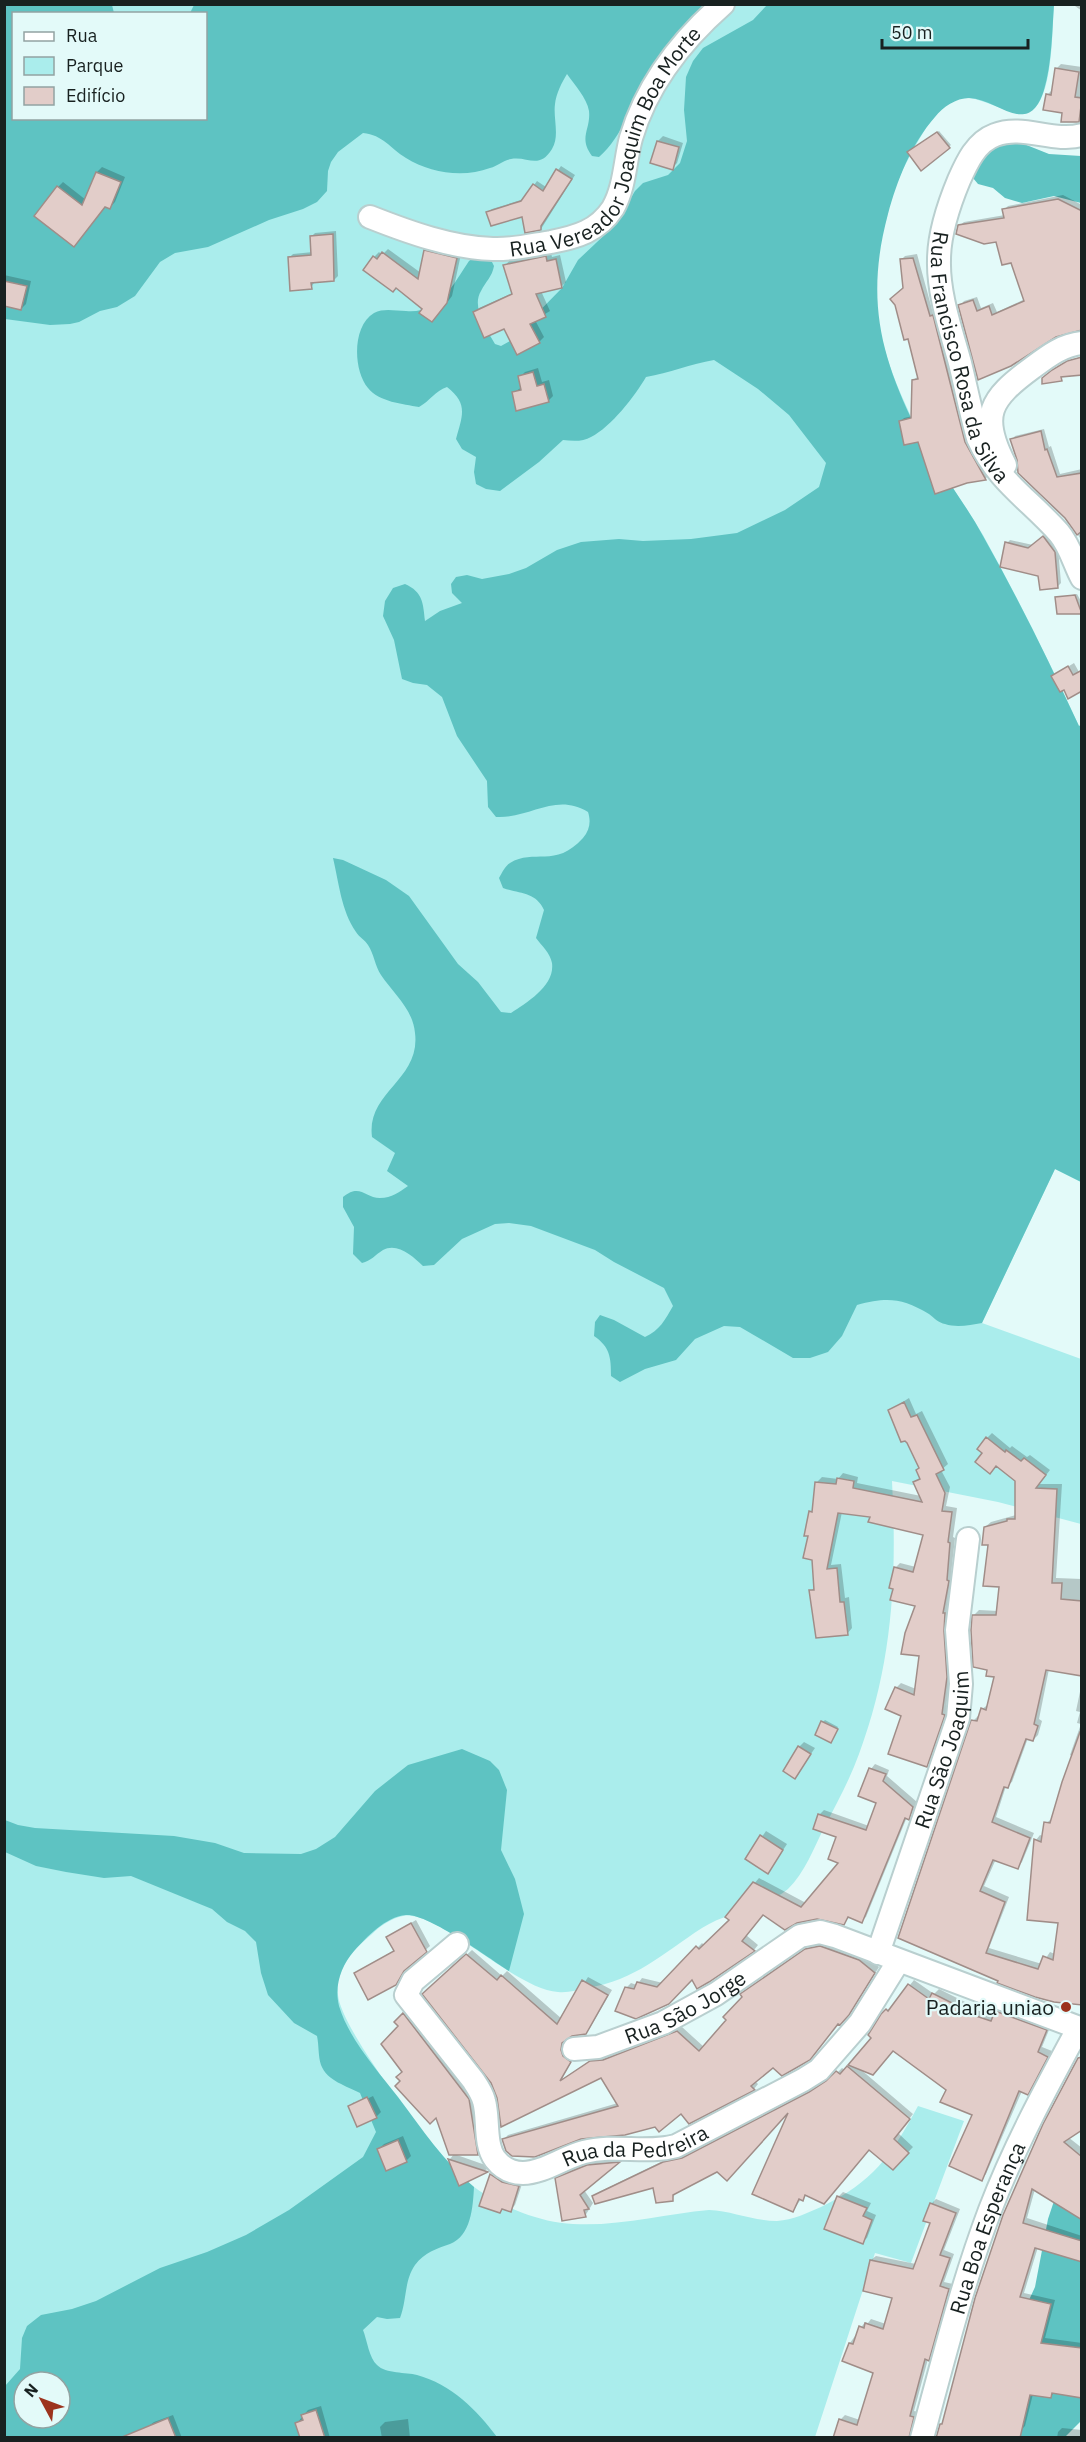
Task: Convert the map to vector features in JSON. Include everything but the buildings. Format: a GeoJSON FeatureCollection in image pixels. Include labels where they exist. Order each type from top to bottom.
{"type":"FeatureCollection","features":[{"type":"Feature","properties":{"kind":"street","name":"Rua Vereador Joaquim Boa Morte"},"geometry":{"type":"LineString","coordinates":[[370,217],[394,227],[456,244],[493,249],[526,247],[568,239],[590,230],[599,224],[614,206],[620,192],[632,135],[669,60],[694,30],[723,4]]}},
{"type":"Feature","properties":{"kind":"street","name":"Rua Francisco Rosa da Silva"},"geometry":{"type":"LineString","coordinates":[[1082,135],[1069,138],[1013,131],[988,139],[975,151],[966,164],[950,205],[941,240],[939,276],[978,438],[985,454],[1023,498],[1060,533],[1082,578]]}},
{"type":"Feature","properties":{"kind":"street"},"geometry":{"type":"LineString","coordinates":[[1023,498],[995,440],[992,417],[995,402],[1010,384],[1048,356],[1065,346],[1082,343]]}},
{"type":"Feature","properties":{"kind":"street","name":"Rua São Joaquim"},"geometry":{"type":"LineString","coordinates":[[888,1957],[958,1718],[961,1684],[957,1630],[968,1539]]}},
{"type":"Feature","properties":{"kind":"street","name":"Rua São Jorge"},"geometry":{"type":"LineString","coordinates":[[574,2049],[598,2047],[663,2022],[716,1994],[800,1936],[820,1932],[1080,2028]]}},
{"type":"Feature","properties":{"kind":"street","name":"Rua da Pedreira"},"geometry":{"type":"LineString","coordinates":[[457,1944],[414,1981],[407,1989],[406,1995],[480,2092],[484,2103],[490,2148],[494,2158],[504,2168],[526,2173],[587,2152],[619,2149],[656,2150],[676,2145],[804,2080],[833,2055],[860,2023],[888,1957]]}},
{"type":"Feature","properties":{"kind":"street","name":"Rua Boa Esperança"},"geometry":{"type":"LineString","coordinates":[[922,2438],[961,2294],[990,2209],[1030,2118],[1080,2028]]}},
{"type":"Feature","properties":{"kind":"green space"},"geometry":{"type":"Polygon","coordinates":[[[5,5],[1054,5],[1048,74],[1041,99],[1035,108],[1027,113],[1018,114],[975,99],[964,98],[944,107],[928,125],[911,154],[892,197],[880,244],[876,293],[885,350],[911,417],[923,441],[983,535],[1009,582],[1079,726],[1081,725],[1081,1182],[1055,1169],[982,1323],[1081,1359],[1081,1524],[998,1502],[892,1481],[894,1551],[890,1619],[886,1653],[870,1720],[852,1773],[809,1859],[794,1883],[778,1896],[712,1922],[648,1965],[620,1979],[565,1992],[540,1988],[436,1925],[418,1917],[403,1916],[382,1925],[359,1946],[347,1960],[338,1986],[343,2012],[373,2064],[416,2123],[456,2170],[470,2184],[501,2204],[556,2222],[599,2224],[709,2210],[768,2221],[789,2219],[839,2198],[867,2177],[889,2153],[918,2106],[964,2121],[911,2263],[875,2253],[815,2437],[5,2438],[5,5]]]}},
{"type":"Feature","properties":{"kind":"shaded area"},"geometry":{"type":"Polygon","coordinates":[[[4,5],[112,5],[114,12],[12,12],[12,120],[207,120],[207,12],[190,12],[194,5],[707,5],[652,68],[621,130],[599,157],[592,156],[586,144],[588,106],[567,74],[556,100],[554,144],[547,155],[538,161],[511,159],[480,171],[447,172],[415,163],[376,136],[363,133],[338,152],[331,162],[327,191],[317,202],[208,247],[175,253],[160,262],[135,296],[117,307],[100,311],[70,324],[50,325],[5,319],[4,5]]]}},
{"type":"Feature","properties":{"kind":"shaded area"},"geometry":{"type":"Polygon","coordinates":[[[767,5],[1054,5],[1047,80],[1038,104],[1030,112],[1012,113],[980,100],[969,98],[959,100],[938,113],[919,139],[900,176],[888,214],[881,244],[877,298],[885,349],[903,401],[932,456],[967,509],[1009,583],[1079,726],[1081,725],[1081,1182],[1055,1169],[982,1323],[963,1326],[950,1325],[941,1323],[929,1314],[902,1302],[877,1301],[857,1305],[842,1336],[828,1352],[810,1358],[793,1358],[740,1327],[724,1326],[695,1339],[676,1360],[645,1369],[620,1382],[611,1376],[611,1363],[606,1348],[594,1336],[595,1322],[600,1315],[645,1337],[658,1328],[673,1306],[664,1288],[595,1250],[531,1226],[509,1223],[495,1224],[462,1239],[434,1265],[423,1266],[410,1254],[394,1248],[383,1250],[362,1263],[353,1254],[354,1227],[343,1207],[343,1197],[358,1191],[384,1198],[408,1186],[387,1171],[395,1153],[372,1137],[372,1122],[377,1108],[410,1063],[415,1049],[415,1033],[407,1009],[381,975],[368,945],[351,924],[341,896],[333,858],[343,860],[386,880],[409,896],[458,964],[478,982],[501,1012],[511,1013],[545,986],[552,971],[552,963],[548,953],[536,938],[544,910],[541,904],[527,894],[503,888],[499,878],[508,864],[519,859],[554,856],[573,847],[583,838],[590,822],[588,812],[564,805],[553,805],[508,817],[496,817],[488,807],[487,781],[457,736],[442,697],[427,685],[402,679],[394,640],[383,616],[385,601],[393,588],[405,584],[411,587],[419,594],[423,603],[425,621],[440,611],[462,603],[452,593],[451,584],[456,577],[467,575],[482,579],[509,574],[526,568],[557,550],[581,542],[619,539],[643,541],[691,539],[737,533],[785,510],[819,487],[826,463],[789,415],[758,389],[714,360],[646,377],[622,410],[599,432],[585,440],[563,440],[539,462],[500,491],[486,489],[476,484],[474,472],[476,457],[462,449],[456,439],[462,411],[459,399],[454,393],[447,387],[419,407],[392,402],[378,396],[368,388],[363,380],[358,360],[358,338],[367,319],[378,311],[418,311],[436,303],[451,289],[473,258],[491,260],[494,266],[478,297],[479,311],[484,325],[495,344],[501,346],[510,341],[562,288],[578,260],[614,226],[635,191],[643,183],[668,175],[680,163],[687,141],[684,110],[686,77],[693,61],[703,48],[753,20],[767,5]]]}},
{"type":"Feature","properties":{"kind":"shaded area"},"geometry":{"type":"Polygon","coordinates":[[[1013,143],[1024,144],[1049,154],[1081,156],[1081,203],[1054,196],[1022,203],[1005,198],[993,188],[978,184],[973,178],[973,171],[982,160],[999,146],[1013,143]]]}},
{"type":"Feature","properties":{"kind":"shaded area"},"geometry":{"type":"Polygon","coordinates":[[[462,1749],[490,1761],[499,1770],[507,1790],[501,1850],[515,1879],[524,1914],[509,1971],[443,1928],[416,1916],[406,1915],[377,1928],[354,1951],[342,1970],[337,1991],[339,2006],[349,2030],[373,2065],[434,2145],[474,2187],[472,2212],[467,2228],[457,2240],[435,2249],[415,2265],[409,2278],[400,2318],[377,2317],[363,2330],[370,2353],[374,2362],[381,2368],[417,2375],[452,2391],[481,2417],[497,2437],[5,2437],[5,2386],[12,2378],[12,2430],[72,2430],[72,2370],[19,2370],[22,2338],[27,2326],[41,2315],[72,2309],[96,2301],[160,2268],[207,2252],[246,2235],[289,2210],[363,2157],[376,2132],[360,2093],[338,2082],[324,2071],[320,2062],[317,2036],[294,2023],[268,1995],[261,1973],[256,1942],[245,1931],[227,1922],[212,1909],[131,1876],[104,1878],[66,1872],[36,1866],[5,1852],[5,1820],[35,1828],[174,1836],[215,1843],[244,1853],[301,1854],[316,1849],[335,1837],[375,1791],[408,1765],[462,1749]]]}},
{"type":"Feature","properties":{"kind":"shaded area"},"geometry":{"type":"Polygon","coordinates":[[[1081,2159],[1081,2421],[1065,2437],[997,2438],[1024,2311],[1035,2287],[1048,2219],[1055,2198],[1081,2159]]]}},
{"type":"Feature","properties":{"kind":"place","name":"Padaria uniao"},"geometry":{"type":"Point","coordinates":[1066,2007]}}]}
